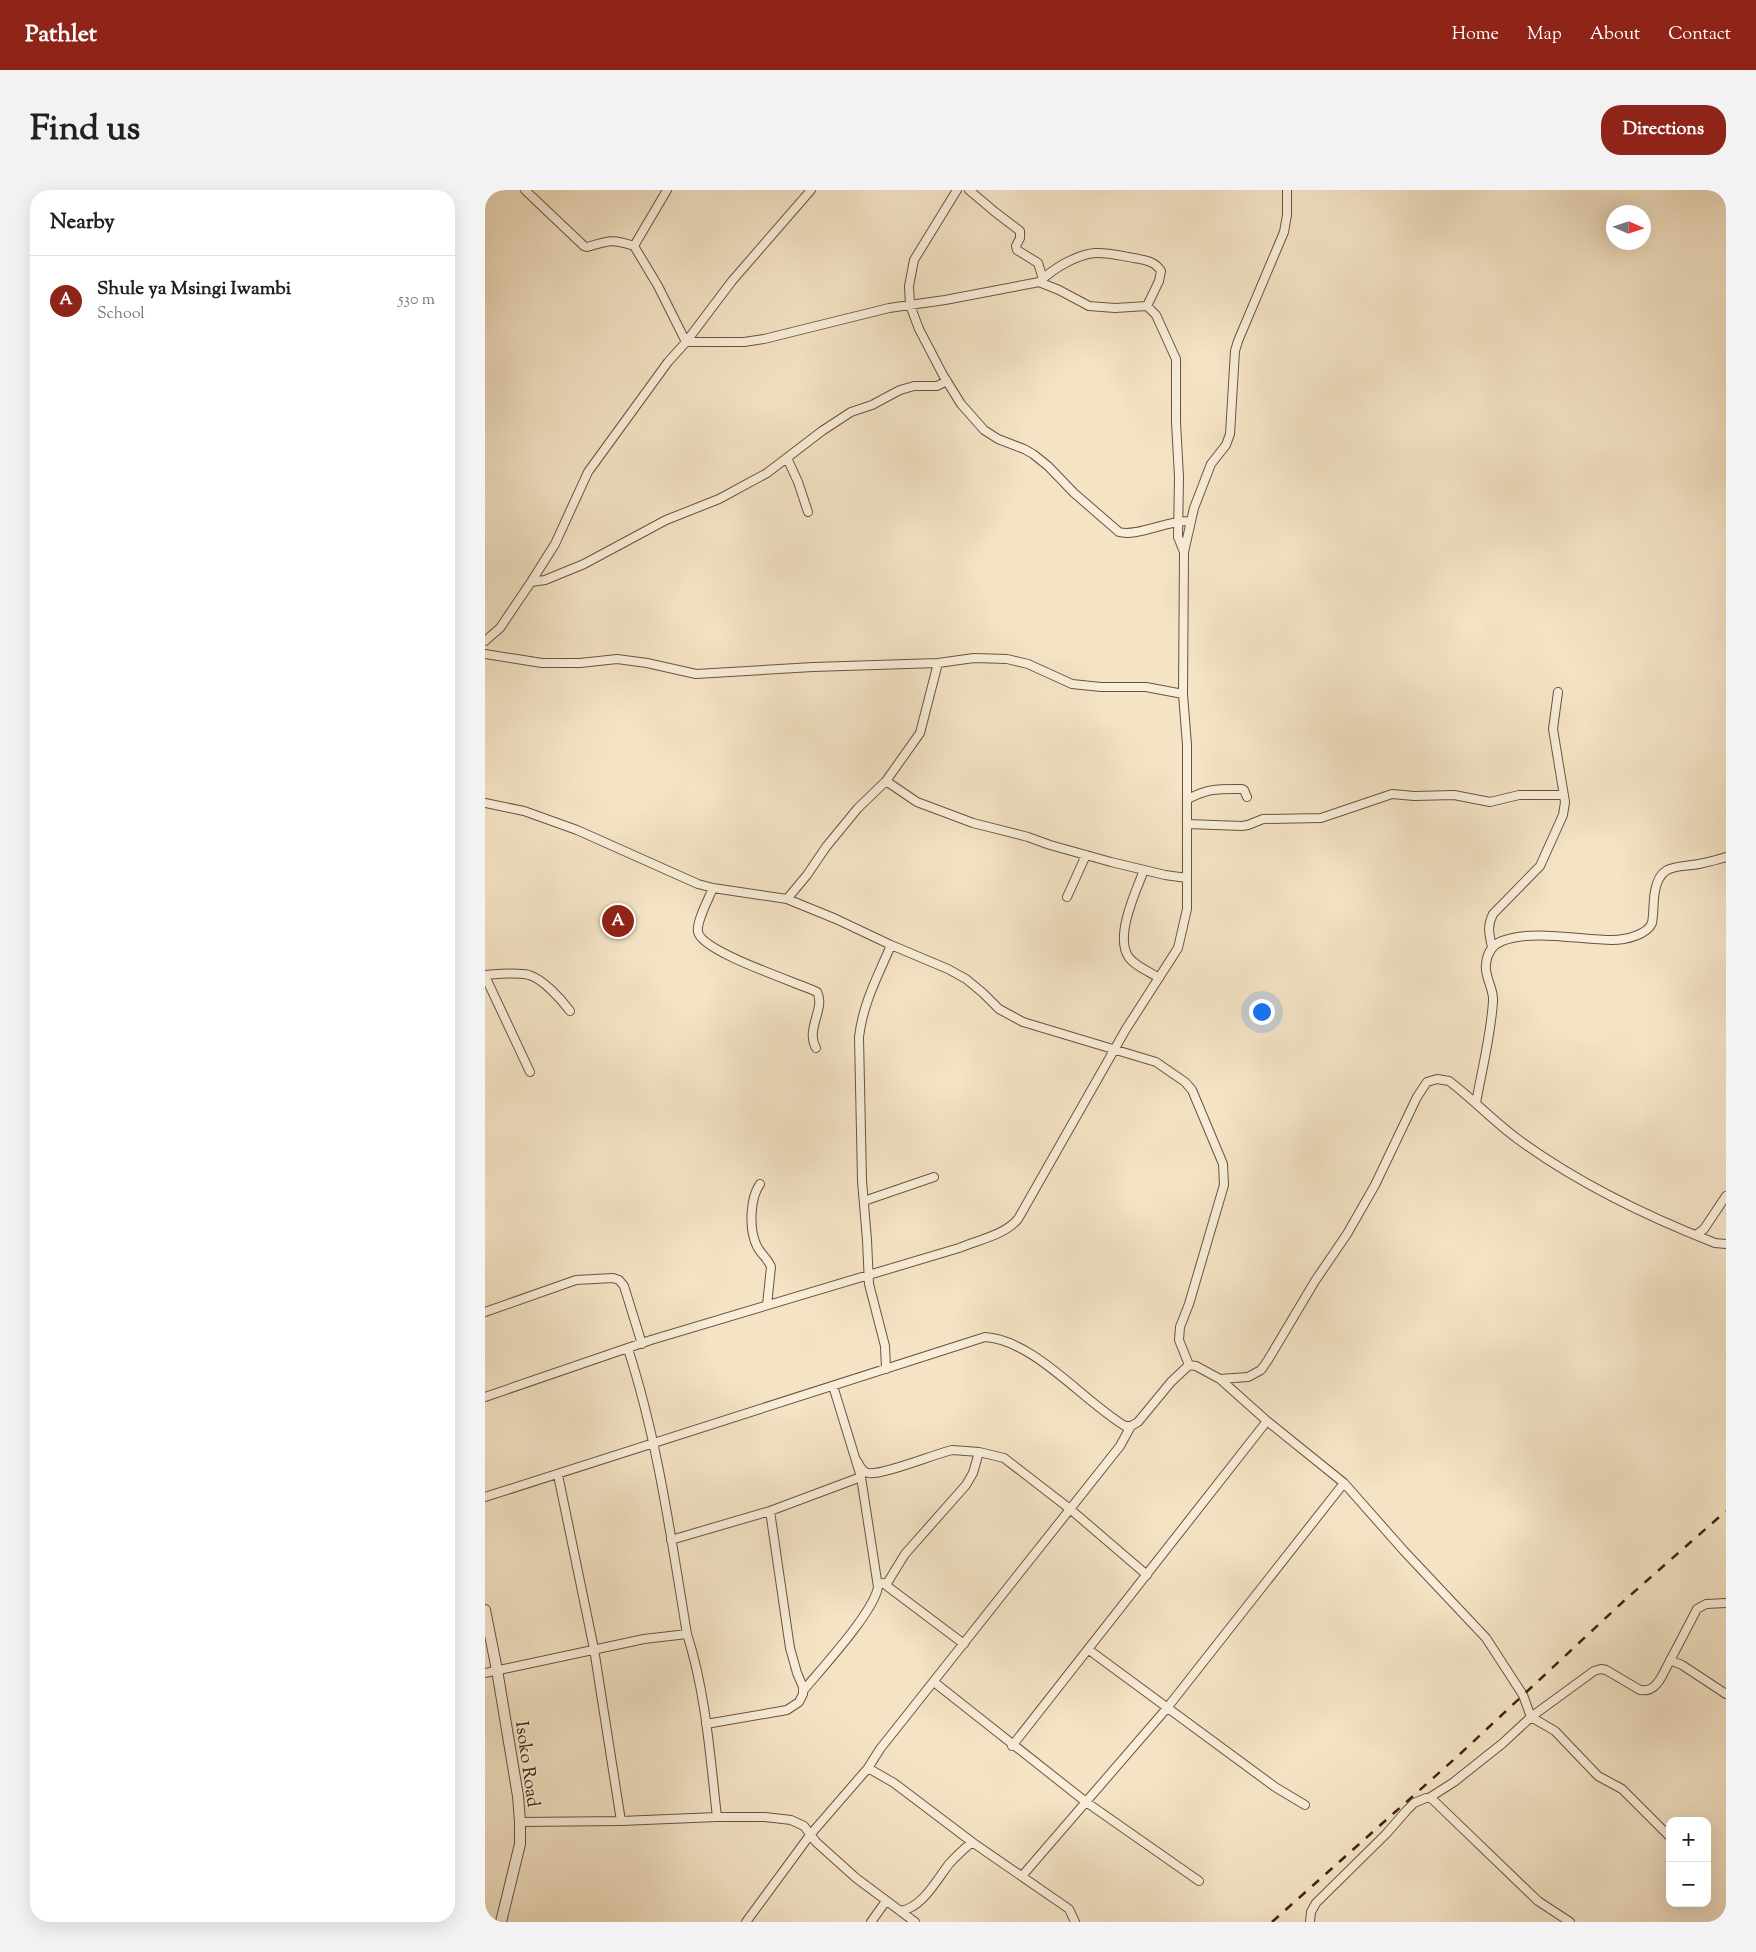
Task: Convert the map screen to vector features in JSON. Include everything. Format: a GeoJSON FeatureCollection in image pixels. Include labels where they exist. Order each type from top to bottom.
{"type":"FeatureCollection","features":[{"type":"Feature","properties":{"kind":"street"},"geometry":{"type":"LineString","coordinates":[[525,190],[583,246],[587,247],[617,240],[634,246],[658,286],[686,342]]}},
{"type":"Feature","properties":{"kind":"street"},"geometry":{"type":"LineString","coordinates":[[634,246],[667,190]]}},
{"type":"Feature","properties":{"kind":"street"},"geometry":{"type":"LineString","coordinates":[[485,641],[500,628],[555,544],[588,472],[668,362],[686,342],[732,281],[811,190]]}},
{"type":"Feature","properties":{"kind":"street"},"geometry":{"type":"LineString","coordinates":[[957,190],[914,260],[909,286],[910,305],[919,329],[961,404],[984,430],[998,439],[1024,449],[1040,460],[1119,532],[1131,532],[1179,520],[1190,521]]}},
{"type":"Feature","properties":{"kind":"street"},"geometry":{"type":"LineString","coordinates":[[969,190],[1020,231],[1016,246],[1017,250],[1038,263],[1041,280]]}},
{"type":"Feature","properties":{"kind":"street"},"geometry":{"type":"LineString","coordinates":[[485,1397],[642,1344],[959,1248],[998,1233],[1014,1224],[1115,1051],[1126,1028],[1178,948],[1187,909],[1187,745],[1183,694],[1184,552],[1190,521],[1211,464],[1226,444],[1230,434],[1237,346],[1284,232],[1287,216],[1287,190]]}},
{"type":"Feature","properties":{"kind":"street"},"geometry":{"type":"LineString","coordinates":[[686,342],[744,342],[764,339],[889,308],[1041,280],[1077,258],[1095,253],[1148,261],[1156,265],[1161,271],[1159,281],[1147,306]]}},
{"type":"Feature","properties":{"kind":"street"},"geometry":{"type":"LineString","coordinates":[[1041,280],[1089,306],[1115,308],[1147,306],[1156,315],[1176,359],[1176,422],[1179,477],[1178,537],[1184,552]]}},
{"type":"Feature","properties":{"kind":"street"},"geometry":{"type":"LineString","coordinates":[[531,582],[545,580],[585,564],[666,520],[719,499],[767,473],[822,431],[851,412],[872,405],[900,390],[914,386],[937,386],[947,381]]}},
{"type":"Feature","properties":{"kind":"street"},"geometry":{"type":"LineString","coordinates":[[787,458],[798,482],[808,512]]}},
{"type":"Feature","properties":{"kind":"street"},"geometry":{"type":"LineString","coordinates":[[485,654],[542,663],[580,663],[617,659],[647,663],[688,674],[787,668],[938,663],[974,658],[1007,659],[1028,664],[1072,684],[1101,687],[1146,687],[1183,694]]}},
{"type":"Feature","properties":{"kind":"street"},"geometry":{"type":"LineString","coordinates":[[787,899],[858,808],[886,781],[920,733],[938,663]]}},
{"type":"Feature","properties":{"kind":"street"},"geometry":{"type":"LineString","coordinates":[[1476,1103],[1491,1022],[1492,988],[1485,965],[1492,947],[1488,927],[1493,914],[1536,872],[1544,860],[1563,815],[1565,795],[1553,729],[1558,692]]}},
{"type":"Feature","properties":{"kind":"street"},"geometry":{"type":"LineString","coordinates":[[886,781],[917,802],[938,812],[1029,837],[1050,846],[1144,870],[1187,878]]}},
{"type":"Feature","properties":{"kind":"street"},"geometry":{"type":"LineString","coordinates":[[1187,799],[1209,790],[1225,788],[1242,789],[1247,797]]}},
{"type":"Feature","properties":{"kind":"street"},"geometry":{"type":"LineString","coordinates":[[1187,824],[1242,826],[1263,819],[1321,818],[1392,794],[1413,796],[1454,795],[1489,802],[1519,795],[1565,795]]}},
{"type":"Feature","properties":{"kind":"street"},"geometry":{"type":"LineString","coordinates":[[485,803],[524,811],[577,830],[677,875],[713,888],[787,899],[948,968],[966,979],[999,1009],[1023,1022],[1115,1051],[1144,1057],[1156,1062],[1190,1086],[1223,1164],[1224,1185],[1189,1304],[1180,1327],[1179,1340],[1189,1365]]}},
{"type":"Feature","properties":{"kind":"street"},"geometry":{"type":"LineString","coordinates":[[1067,897],[1086,855]]}},
{"type":"Feature","properties":{"kind":"street"},"geometry":{"type":"LineString","coordinates":[[1492,947],[1501,941],[1529,936],[1569,936],[1612,940],[1635,935],[1650,927],[1653,922],[1655,892],[1663,872],[1669,868],[1726,858]]}},
{"type":"Feature","properties":{"kind":"street"},"geometry":{"type":"LineString","coordinates":[[1144,870],[1126,922],[1123,946],[1128,958],[1159,978]]}},
{"type":"Feature","properties":{"kind":"street"},"geometry":{"type":"LineString","coordinates":[[713,888],[698,926],[698,932],[701,937],[710,946],[733,957],[817,992],[819,1001],[812,1036],[816,1048]]}},
{"type":"Feature","properties":{"kind":"street"},"geometry":{"type":"LineString","coordinates":[[886,1369],[885,1346],[870,1294],[868,1274],[862,1181],[859,1037],[867,998],[891,945]]}},
{"type":"Feature","properties":{"kind":"street"},"geometry":{"type":"LineString","coordinates":[[530,1072],[485,976],[526,974],[535,977],[562,1000],[570,1011]]}},
{"type":"Feature","properties":{"kind":"street"},"geometry":{"type":"LineString","coordinates":[[1220,1379],[1248,1377],[1261,1370],[1315,1281],[1347,1234],[1375,1185],[1417,1096],[1427,1082],[1437,1079],[1449,1081],[1518,1140],[1570,1173],[1645,1214],[1715,1243],[1726,1244]]}},
{"type":"Feature","properties":{"kind":"street"},"geometry":{"type":"LineString","coordinates":[[864,1201],[934,1177]]}},
{"type":"Feature","properties":{"kind":"street"},"geometry":{"type":"LineString","coordinates":[[760,1184],[753,1197],[753,1224],[757,1246],[771,1267],[767,1305]]}},
{"type":"Feature","properties":{"kind":"street"},"geometry":{"type":"LineString","coordinates":[[1696,1235],[1705,1229],[1726,1196]]}},
{"type":"Feature","properties":{"kind":"street"},"geometry":{"type":"LineString","coordinates":[[485,1312],[576,1280],[613,1278],[619,1280],[624,1286],[642,1344]]}},
{"type":"Feature","properties":{"kind":"street"},"geometry":{"type":"LineString","coordinates":[[485,1497],[985,1337],[997,1338],[1011,1343],[1039,1361],[1117,1422],[1125,1426],[1131,1426],[1138,1422],[1171,1382],[1189,1365]]}},
{"type":"Feature","properties":{"kind":"street"},"geometry":{"type":"LineString","coordinates":[[628,1349],[639,1382],[654,1443],[687,1634],[693,1653],[707,1724],[717,1817]]}},
{"type":"Feature","properties":{"kind":"street"},"geometry":{"type":"LineString","coordinates":[[1189,1365],[1196,1366],[1220,1379],[1267,1421],[1344,1484],[1486,1638],[1523,1695],[1531,1718],[1555,1731],[1598,1776],[1622,1789],[1666,1833]]}},
{"type":"Feature","properties":{"kind":"street"},"geometry":{"type":"LineString","coordinates":[[707,1724],[787,1710],[799,1702],[803,1691],[865,1613],[877,1593],[877,1580],[861,1477],[833,1386]]}},
{"type":"Feature","properties":{"kind":"street"},"geometry":{"type":"LineString","coordinates":[[1012,1746],[1267,1421]]}},
{"type":"Feature","properties":{"kind":"street"},"geometry":{"type":"LineString","coordinates":[[745,1922],[810,1835],[868,1768],[880,1749],[1120,1446],[1131,1426]]}},
{"type":"Feature","properties":{"kind":"street"},"geometry":{"type":"LineString","coordinates":[[857,1461],[863,1470],[870,1473],[884,1471],[952,1450],[979,1452],[1004,1458],[1070,1509],[1147,1574]]}},
{"type":"Feature","properties":{"kind":"street"},"geometry":{"type":"LineString","coordinates":[[886,1585],[905,1554],[966,1485],[975,1467],[979,1452]]}},
{"type":"Feature","properties":{"kind":"street"},"geometry":{"type":"LineString","coordinates":[[557,1474],[594,1649],[621,1821]]}},
{"type":"Feature","properties":{"kind":"street"},"geometry":{"type":"LineString","coordinates":[[671,1540],[770,1511],[861,1477]]}},
{"type":"Feature","properties":{"kind":"street"},"geometry":{"type":"LineString","coordinates":[[1022,1876],[1167,1708],[1344,1484]]}},
{"type":"Feature","properties":{"kind":"street"},"geometry":{"type":"LineString","coordinates":[[770,1511],[790,1648],[803,1691]]}},
{"type":"Feature","properties":{"kind":"street"},"geometry":{"type":"LineString","coordinates":[[877,1580],[965,1644]]}},
{"type":"Feature","properties":{"kind":"street"},"geometry":{"type":"LineString","coordinates":[[1310,1922],[1311,1912],[1316,1903],[1350,1871],[1414,1803],[1429,1798],[1490,1754],[1531,1718],[1591,1673],[1598,1670],[1607,1670],[1640,1690],[1651,1689],[1657,1685],[1700,1606],[1726,1603]]}},
{"type":"Feature","properties":{"kind":"street","name":"Isoko Road"},"geometry":{"type":"LineString","coordinates":[[485,1610],[518,1796],[520,1822],[520,1844],[501,1922]]}},
{"type":"Feature","properties":{"kind":"street"},"geometry":{"type":"LineString","coordinates":[[485,1674],[644,1639],[687,1634]]}},
{"type":"Feature","properties":{"kind":"street"},"geometry":{"type":"LineString","coordinates":[[1089,1650],[1275,1787],[1305,1805]]}},
{"type":"Feature","properties":{"kind":"street"},"geometry":{"type":"LineString","coordinates":[[1671,1660],[1682,1665],[1726,1694]]}},
{"type":"Feature","properties":{"kind":"street"},"geometry":{"type":"LineString","coordinates":[[934,1682],[1012,1746],[1086,1802],[1199,1881]]}},
{"type":"Feature","properties":{"kind":"street"},"geometry":{"type":"LineString","coordinates":[[868,1768],[894,1783],[972,1842],[1069,1909],[1075,1922]]}},
{"type":"Feature","properties":{"kind":"street"},"geometry":{"type":"LineString","coordinates":[[1429,1798],[1436,1801],[1476,1842],[1539,1901],[1569,1922]]}},
{"type":"Feature","properties":{"kind":"street"},"geometry":{"type":"LineString","coordinates":[[520,1822],[621,1821],[717,1817],[781,1818],[801,1824],[810,1835],[856,1878],[915,1922]]}},
{"type":"Feature","properties":{"kind":"street"},"geometry":{"type":"LineString","coordinates":[[899,1911],[913,1908],[931,1889],[953,1860],[972,1842]]}},
{"type":"Feature","properties":{"kind":"street"},"geometry":{"type":"LineString","coordinates":[[871,1922],[886,1901]]}},
{"type":"Feature","properties":{"kind":"railway"},"geometry":{"type":"LineString","coordinates":[[1272,1922],[1460,1754],[1626,1599],[1726,1511]]}},
{"type":"Feature","properties":{"kind":"place","name":"Shule ya Msingi Iwambi"},"geometry":{"type":"Point","coordinates":[618,921]}}]}
